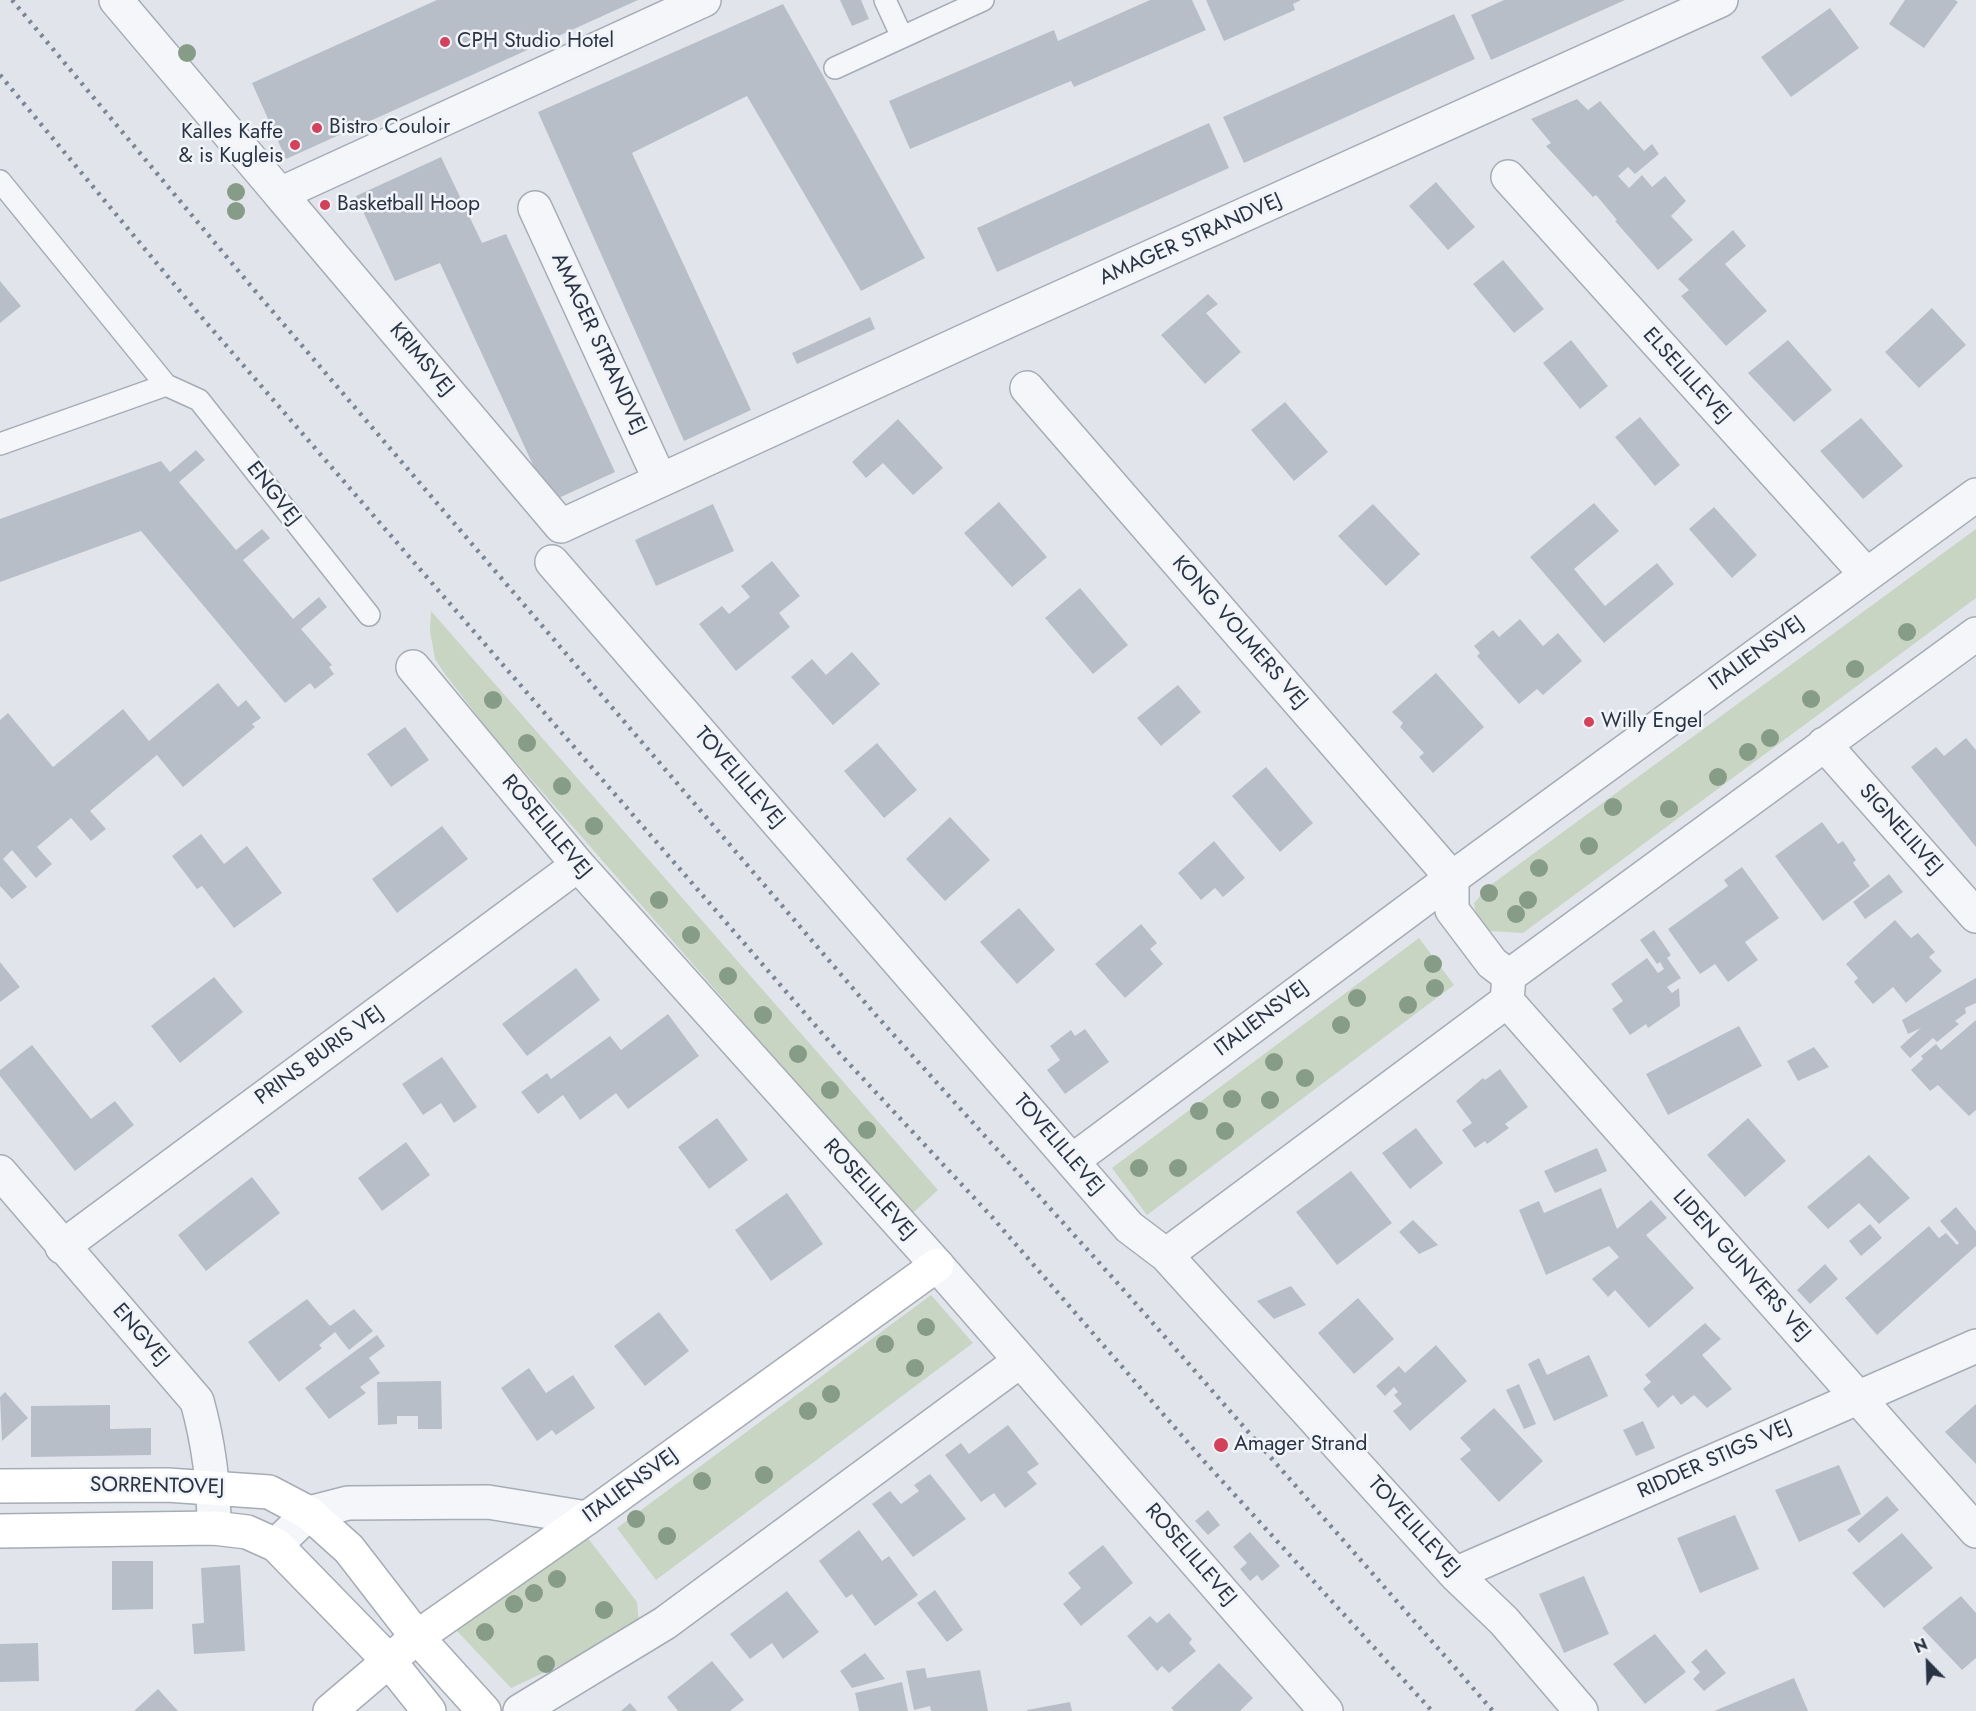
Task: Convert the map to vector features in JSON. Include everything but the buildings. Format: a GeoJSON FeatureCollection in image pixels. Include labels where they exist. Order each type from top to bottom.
{"type":"FeatureCollection","features":[{"type":"Feature","properties":{"kind":"street","name":"KRIMSVEJ"},"geometry":{"type":"LineString","coordinates":[[116,0],[561,526]]}},
{"type":"Feature","properties":{"kind":"street"},"geometry":{"type":"LineString","coordinates":[[280,194],[704,0]]}},
{"type":"Feature","properties":{"kind":"street","name":"AMAGER STRANDVEJ"},"geometry":{"type":"LineString","coordinates":[[561,526],[1721,0]]}},
{"type":"Feature","properties":{"kind":"street","name":"ELSELILLEVEJ"},"geometry":{"type":"LineString","coordinates":[[1508,177],[1866,574]]}},
{"type":"Feature","properties":{"kind":"street","name":"AMAGER STRANDVEJ"},"geometry":{"type":"LineString","coordinates":[[536,208],[660,480]]}},
{"type":"Feature","properties":{"kind":"street","name":"KONG VOLMERS VEJ"},"geometry":{"type":"LineString","coordinates":[[1027,388],[1452,878]]}},
{"type":"Feature","properties":{"kind":"street","name":"ITALIENSVEJ"},"geometry":{"type":"LineString","coordinates":[[1072,1161],[1452,878],[1976,495]]}},
{"type":"Feature","properties":{"kind":"street","name":"TOVELILLEVEJ"},"geometry":{"type":"LineString","coordinates":[[552,562],[1129,1227],[1166,1255],[1455,1574],[1504,1621],[1581,1711]]}},
{"type":"Feature","properties":{"kind":"street"},"geometry":{"type":"LineString","coordinates":[[1166,1255],[1824,744],[1976,634]]}},
{"type":"Feature","properties":{"kind":"street","name":"ROSELILLEVEJ"},"geometry":{"type":"LineString","coordinates":[[413,667],[578,865],[937,1264],[1326,1711]]}},
{"type":"Feature","properties":{"kind":"street","name":"SIGNELILVEJ"},"geometry":{"type":"LineString","coordinates":[[1824,744],[1976,916]]}},
{"type":"Feature","properties":{"kind":"street","name":"PRINS BURIS VEJ"},"geometry":{"type":"LineString","coordinates":[[62,1247],[578,865]]}},
{"type":"Feature","properties":{"kind":"street"},"geometry":{"type":"LineString","coordinates":[[1452,878],[1452,910],[1492,963],[1508,989]]}},
{"type":"Feature","properties":{"kind":"street","name":"LIDEN GUNVERS VEJ"},"geometry":{"type":"LineString","coordinates":[[1508,989],[1976,1531]]}},
{"type":"Feature","properties":{"kind":"street","name":"ENGVEJ"},"geometry":{"type":"LineString","coordinates":[[0,1172],[62,1247],[197,1401],[209,1444],[214,1486],[214,1528]]}},
{"type":"Feature","properties":{"kind":"street","name":"ITALIENSVEJ"},"geometry":{"type":"LineString","coordinates":[[330,1711],[417,1637],[587,1518],[937,1264]]}},
{"type":"Feature","properties":{"kind":"street","name":"RIDDER STIGS VEJ"},"geometry":{"type":"LineString","coordinates":[[1455,1574],[1976,1346]]}},
{"type":"Feature","properties":{"kind":"street"},"geometry":{"type":"LineString","coordinates":[[520,1711],[665,1623],[1020,1361]]}},
{"type":"Feature","properties":{"kind":"street","name":"SORRENTOVEJ"},"geometry":{"type":"LineString","coordinates":[[0,1486],[214,1486],[269,1492],[309,1513],[349,1549],[417,1637]]}},
{"type":"Feature","properties":{"kind":"street"},"geometry":{"type":"LineString","coordinates":[[276,1545],[309,1513],[348,1503],[488,1502],[587,1518]]}},
{"type":"Feature","properties":{"kind":"street","name":"SORRENTOVEJ"},"geometry":{"type":"LineString","coordinates":[[0,1531],[214,1528],[247,1532],[276,1545],[389,1661]]}},
{"type":"Feature","properties":{"kind":"street"},"geometry":{"type":"LineString","coordinates":[[417,1637],[484,1711]]}},
{"type":"Feature","properties":{"kind":"street"},"geometry":{"type":"LineString","coordinates":[[389,1661],[429,1711]]}},
{"type":"Feature","properties":{"kind":"lane"},"geometry":{"type":"LineString","coordinates":[[885,0],[902,37]]}},
{"type":"Feature","properties":{"kind":"lane"},"geometry":{"type":"LineString","coordinates":[[835,68],[983,0]]}},
{"type":"Feature","properties":{"kind":"lane","name":"ENGVEJ"},"geometry":{"type":"LineString","coordinates":[[0,181],[166,385],[199,400],[369,615]]}},
{"type":"Feature","properties":{"kind":"lane"},"geometry":{"type":"LineString","coordinates":[[0,444],[166,385]]}},
{"type":"Feature","properties":{"kind":"green space"},"geometry":{"type":"Polygon","coordinates":[[[1976,529],[1976,598],[1523,933],[1489,931],[1477,920],[1474,903],[1488,887],[1976,529]]]}},
{"type":"Feature","properties":{"kind":"green space"},"geometry":{"type":"Polygon","coordinates":[[[431,611],[938,1190],[905,1220],[733,1010],[489,731],[435,659],[430,631],[431,611]]]}},
{"type":"Feature","properties":{"kind":"green space"},"geometry":{"type":"Polygon","coordinates":[[[1419,938],[1454,985],[1147,1215],[1112,1168],[1419,938]]]}},
{"type":"Feature","properties":{"kind":"green space"},"geometry":{"type":"Polygon","coordinates":[[[931,1295],[973,1343],[656,1580],[617,1528],[931,1295]]]}},
{"type":"Feature","properties":{"kind":"green space"},"geometry":{"type":"Polygon","coordinates":[[[584,1533],[637,1602],[639,1624],[597,1648],[511,1688],[455,1629],[584,1533]]]}},
{"type":"Feature","properties":{"kind":"railway"},"geometry":{"type":"LineString","coordinates":[[12,0],[256,292],[874,1013],[1130,1297],[1493,1711]]}},
{"type":"Feature","properties":{"kind":"railway"},"geometry":{"type":"LineString","coordinates":[[0,75],[204,320],[841,1055],[992,1217],[1203,1460],[1432,1711]]}},
{"type":"Feature","properties":{"kind":"place","name":"CPH Studio Hotel"},"geometry":{"type":"Point","coordinates":[445,42]}},
{"type":"Feature","properties":{"kind":"place","name":"Bistro Couloir"},"geometry":{"type":"Point","coordinates":[317,128]}},
{"type":"Feature","properties":{"kind":"place","name":"Kalles Kaffe & is Kugleis"},"geometry":{"type":"Point","coordinates":[295,145]}},
{"type":"Feature","properties":{"kind":"place","name":"Basketball Hoop"},"geometry":{"type":"Point","coordinates":[325,205]}},
{"type":"Feature","properties":{"kind":"place","name":"Willy Engel"},"geometry":{"type":"Point","coordinates":[1589,722]}},
{"type":"Feature","properties":{"kind":"place","name":"Amager Strand"},"geometry":{"type":"Point","coordinates":[1221,1445]}}]}
